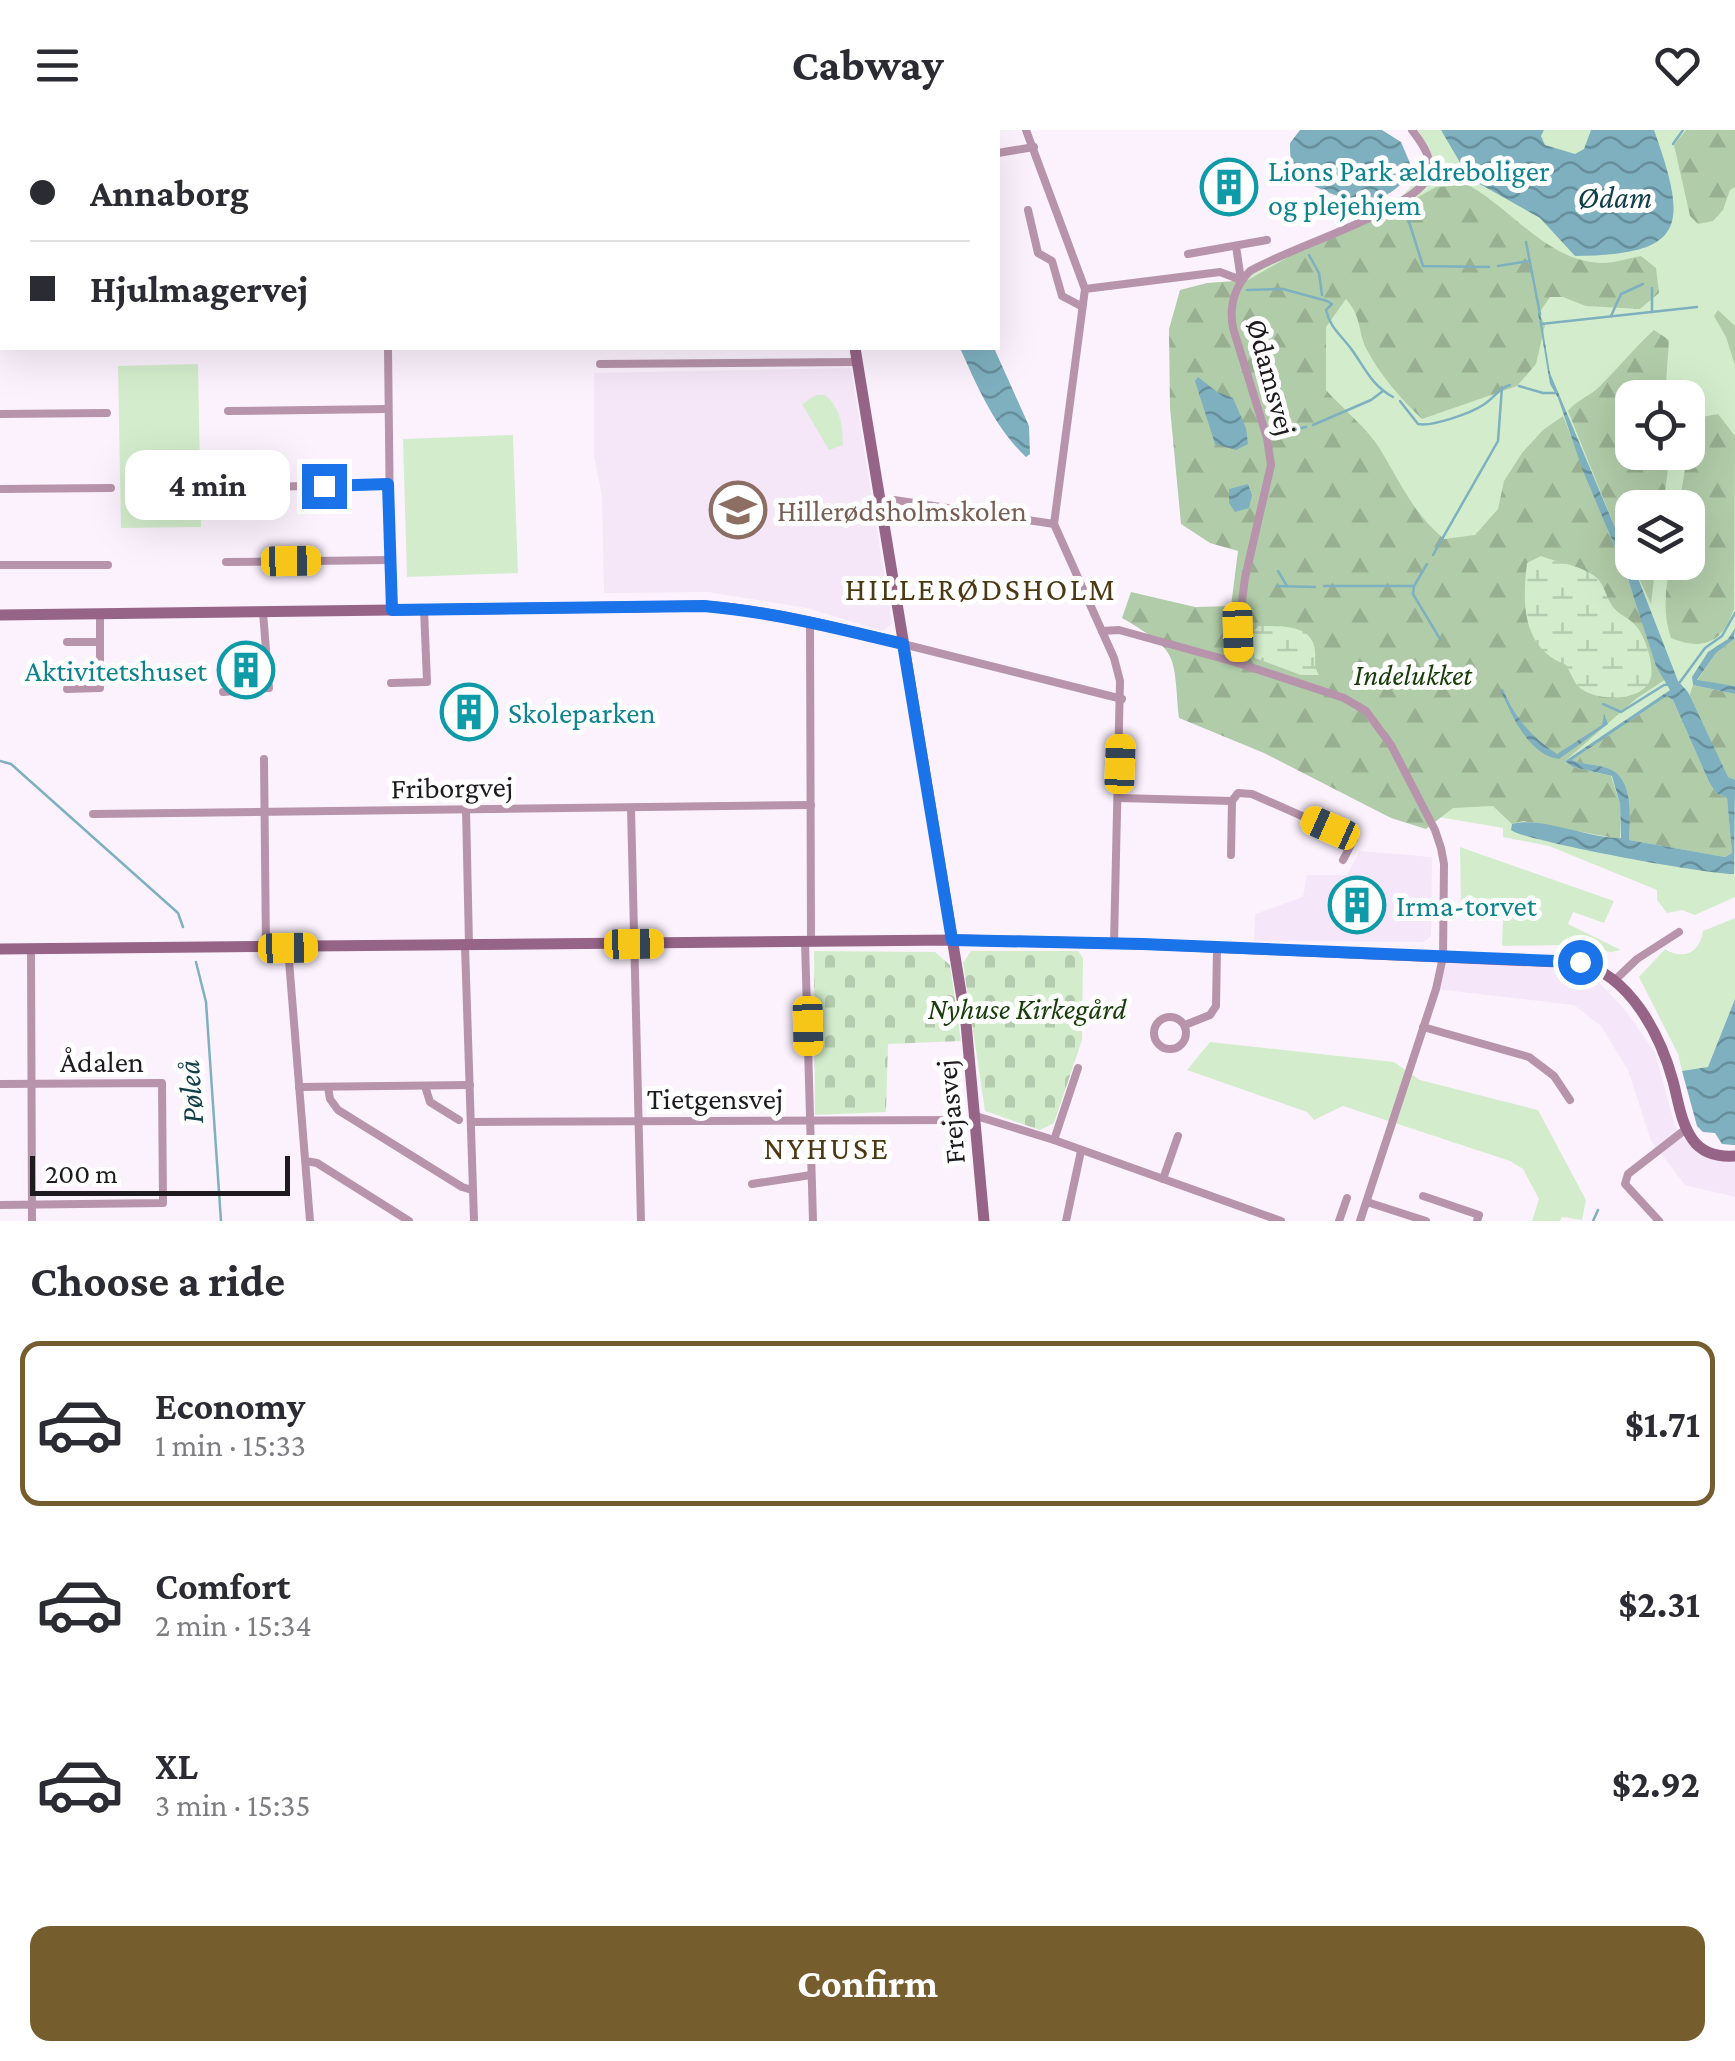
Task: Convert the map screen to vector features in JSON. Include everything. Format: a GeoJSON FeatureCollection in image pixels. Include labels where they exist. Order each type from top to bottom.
{"type":"FeatureCollection","features":[{"type":"Feature","properties":{"kind":"street"},"geometry":{"type":"LineString","coordinates":[[1026,130],[1085,290],[1054,524],[1114,658],[1122,699],[1114,943]]}},
{"type":"Feature","properties":{"kind":"street","name":"Ødamsvej"},"geometry":{"type":"LineString","coordinates":[[1241,280],[1262,264],[1354,226],[1420,188],[1428,178],[1431,164],[1412,130]]}},
{"type":"Feature","properties":{"kind":"street"},"geometry":{"type":"LineString","coordinates":[[1000,152],[1034,147]]}},
{"type":"Feature","properties":{"kind":"street"},"geometry":{"type":"LineString","coordinates":[[1028,210],[1038,253],[1052,261],[1062,296],[1080,306]]}},
{"type":"Feature","properties":{"kind":"street"},"geometry":{"type":"LineString","coordinates":[[1188,254],[1267,240]]}},
{"type":"Feature","properties":{"kind":"street","name":"Ødamsvej"},"geometry":{"type":"LineString","coordinates":[[1236,246],[1241,280],[1230,312],[1267,438],[1271,465],[1244,578],[1238,663]]}},
{"type":"Feature","properties":{"kind":"street"},"geometry":{"type":"LineString","coordinates":[[1085,290],[1220,272],[1241,280]]}},
{"type":"Feature","properties":{"kind":"street"},"geometry":{"type":"LineString","coordinates":[[388,350],[392,610]]}},
{"type":"Feature","properties":{"kind":"street"},"geometry":{"type":"LineString","coordinates":[[750,350],[751,362]]}},
{"type":"Feature","properties":{"kind":"street","name":"Frejasvej"},"geometry":{"type":"LineString","coordinates":[[856,350],[966,1023],[984,1221]]}},
{"type":"Feature","properties":{"kind":"street"},"geometry":{"type":"LineString","coordinates":[[600,364],[857,362]]}},
{"type":"Feature","properties":{"kind":"street"},"geometry":{"type":"LineString","coordinates":[[228,411],[388,409]]}},
{"type":"Feature","properties":{"kind":"street"},"geometry":{"type":"LineString","coordinates":[[0,414],[107,413]]}},
{"type":"Feature","properties":{"kind":"street"},"geometry":{"type":"LineString","coordinates":[[228,488],[388,484]]}},
{"type":"Feature","properties":{"kind":"street"},"geometry":{"type":"LineString","coordinates":[[0,489],[112,488]]}},
{"type":"Feature","properties":{"kind":"street"},"geometry":{"type":"LineString","coordinates":[[880,502],[894,500],[1054,524]]}},
{"type":"Feature","properties":{"kind":"street"},"geometry":{"type":"LineString","coordinates":[[226,562],[390,560]]}},
{"type":"Feature","properties":{"kind":"street"},"geometry":{"type":"LineString","coordinates":[[0,565],[108,565]]}},
{"type":"Feature","properties":{"kind":"street"},"geometry":{"type":"LineString","coordinates":[[0,615],[704,606],[748,609],[1122,699]]}},
{"type":"Feature","properties":{"kind":"street"},"geometry":{"type":"LineString","coordinates":[[392,683],[427,682],[424,609]]}},
{"type":"Feature","properties":{"kind":"street"},"geometry":{"type":"LineString","coordinates":[[224,692],[269,688],[263,612]]}},
{"type":"Feature","properties":{"kind":"street"},"geometry":{"type":"LineString","coordinates":[[67,688],[100,688],[100,614]]}},
{"type":"Feature","properties":{"kind":"street"},"geometry":{"type":"LineString","coordinates":[[810,621],[808,942],[812,1221]]}},
{"type":"Feature","properties":{"kind":"street"},"geometry":{"type":"LineString","coordinates":[[1102,631],[1119,630],[1238,663],[1344,698],[1366,711],[1391,745],[1441,848],[1443,956],[1360,1221]]}},
{"type":"Feature","properties":{"kind":"street"},"geometry":{"type":"LineString","coordinates":[[67,642],[100,642]]}},
{"type":"Feature","properties":{"kind":"street"},"geometry":{"type":"LineString","coordinates":[[264,759],[266,948]]}},
{"type":"Feature","properties":{"kind":"street"},"geometry":{"type":"LineString","coordinates":[[1230,855],[1232,801],[1238,793],[1252,794],[1354,839],[1343,860]]}},
{"type":"Feature","properties":{"kind":"street"},"geometry":{"type":"LineString","coordinates":[[1119,798],[1232,801]]}},
{"type":"Feature","properties":{"kind":"street","name":"Friborgvej"},"geometry":{"type":"LineString","coordinates":[[94,814],[811,806]]}},
{"type":"Feature","properties":{"kind":"street"},"geometry":{"type":"LineString","coordinates":[[632,808],[641,1221]]}},
{"type":"Feature","properties":{"kind":"street"},"geometry":{"type":"LineString","coordinates":[[466,810],[474,1221]]}},
{"type":"Feature","properties":{"kind":"street"},"geometry":{"type":"LineString","coordinates":[[1615,980],[1637,960],[1680,932]]}},
{"type":"Feature","properties":{"kind":"street"},"geometry":{"type":"LineString","coordinates":[[0,948],[952,940],[1580,962],[1597,967],[1615,980],[1650,1024],[1664,1050],[1686,1129],[1697,1146],[1710,1154],[1735,1156]]}},
{"type":"Feature","properties":{"kind":"street"},"geometry":{"type":"LineString","coordinates":[[31,948],[32,1221]]}},
{"type":"Feature","properties":{"kind":"street"},"geometry":{"type":"LineString","coordinates":[[288,948],[310,1221]]}},
{"type":"Feature","properties":{"kind":"street"},"geometry":{"type":"LineString","coordinates":[[1185,1025],[1210,1015],[1216,1006],[1216,949]]}},
{"type":"Feature","properties":{"kind":"street"},"geometry":{"type":"LineString","coordinates":[[1166,1017],[1179,1019],[1185,1025],[1186,1038],[1178,1048],[1163,1048],[1155,1039],[1156,1026],[1166,1017]]}},
{"type":"Feature","properties":{"kind":"street"},"geometry":{"type":"LineString","coordinates":[[1423,1028],[1529,1058],[1554,1076],[1570,1100]]}},
{"type":"Feature","properties":{"kind":"street"},"geometry":{"type":"LineString","coordinates":[[1054,1140],[1078,1068]]}},
{"type":"Feature","properties":{"kind":"street","name":"Ådalen"},"geometry":{"type":"LineString","coordinates":[[32,1084],[162,1083],[163,1203],[32,1204]]}},
{"type":"Feature","properties":{"kind":"street"},"geometry":{"type":"LineString","coordinates":[[0,1084],[32,1084]]}},
{"type":"Feature","properties":{"kind":"street"},"geometry":{"type":"LineString","coordinates":[[299,1088],[470,1085]]}},
{"type":"Feature","properties":{"kind":"street"},"geometry":{"type":"LineString","coordinates":[[425,1086],[430,1102],[458,1120]]}},
{"type":"Feature","properties":{"kind":"street"},"geometry":{"type":"LineString","coordinates":[[328,1087],[338,1110],[472,1190]]}},
{"type":"Feature","properties":{"kind":"street"},"geometry":{"type":"LineString","coordinates":[[976,1116],[1281,1221]]}},
{"type":"Feature","properties":{"kind":"street","name":"Tietgensvej"},"geometry":{"type":"LineString","coordinates":[[471,1122],[960,1120]]}},
{"type":"Feature","properties":{"kind":"street"},"geometry":{"type":"LineString","coordinates":[[1659,1221],[1624,1184],[1628,1174],[1686,1129]]}},
{"type":"Feature","properties":{"kind":"street"},"geometry":{"type":"LineString","coordinates":[[1163,1179],[1178,1136]]}},
{"type":"Feature","properties":{"kind":"street"},"geometry":{"type":"LineString","coordinates":[[1066,1221],[1080,1150]]}},
{"type":"Feature","properties":{"kind":"street"},"geometry":{"type":"LineString","coordinates":[[306,1161],[316,1163],[409,1221]]}},
{"type":"Feature","properties":{"kind":"street"},"geometry":{"type":"LineString","coordinates":[[752,1184],[811,1174]]}},
{"type":"Feature","properties":{"kind":"street"},"geometry":{"type":"LineString","coordinates":[[1423,1196],[1478,1215],[1477,1221]]}},
{"type":"Feature","properties":{"kind":"street"},"geometry":{"type":"LineString","coordinates":[[1339,1221],[1347,1198]]}},
{"type":"Feature","properties":{"kind":"street"},"geometry":{"type":"LineString","coordinates":[[1367,1202],[1426,1221]]}},
{"type":"Feature","properties":{"kind":"street"},"geometry":{"type":"LineString","coordinates":[[0,1204],[32,1204]]}},
{"type":"Feature","properties":{"kind":"shaded area","name":"Hillerødsholmskolen"},"geometry":{"type":"Polygon","coordinates":[[[851,368],[892,623],[883,631],[807,608],[708,592],[604,593],[602,495],[594,457],[594,373],[851,368]]]}},
{"type":"Feature","properties":{"kind":"shaded area"},"geometry":{"type":"Polygon","coordinates":[[[1360,851],[1432,857],[1431,936],[1424,942],[1254,941],[1255,914],[1303,897],[1307,875],[1347,875],[1360,851]]]}},
{"type":"Feature","properties":{"kind":"shaded area"},"geometry":{"type":"Polygon","coordinates":[[[1444,962],[1577,969],[1594,977],[1626,1011],[1655,1052],[1675,1126],[1683,1137],[1699,1155],[1735,1160],[1735,1197],[1685,1185],[1651,1141],[1628,1070],[1601,1026],[1574,1005],[1436,989],[1444,962]]]}},
{"type":"Feature","properties":{"kind":"green space"},"geometry":{"type":"Polygon","coordinates":[[[1418,130],[1735,130],[1735,897],[1695,915],[1682,910],[1667,913],[1657,900],[1657,890],[1549,846],[1503,837],[1503,828],[1433,816],[1245,578],[1233,299],[1256,268],[1355,226],[1404,194],[1419,175],[1425,154],[1418,130]]]}},
{"type":"Feature","properties":{"kind":"green space"},"geometry":{"type":"Polygon","coordinates":[[[1686,130],[1735,130],[1735,187],[1713,221],[1698,224],[1690,216],[1674,145],[1686,130]]]}},
{"type":"Feature","properties":{"kind":"green space","name":"Indelukket"},"geometry":{"type":"Polygon","coordinates":[[[1468,185],[1531,233],[1583,261],[1603,263],[1641,256],[1656,268],[1659,293],[1640,309],[1586,306],[1563,297],[1550,297],[1539,313],[1545,325],[1536,364],[1517,386],[1422,419],[1372,359],[1346,299],[1326,327],[1326,390],[1375,441],[1415,508],[1444,539],[1475,535],[1498,509],[1504,481],[1522,453],[1543,430],[1563,416],[1615,548],[1615,580],[1628,580],[1656,666],[1666,679],[1637,698],[1565,761],[1573,767],[1611,776],[1620,804],[1620,839],[1523,821],[1512,824],[1493,806],[1453,808],[1426,829],[1391,818],[1264,753],[1179,718],[1170,656],[1155,639],[1122,618],[1131,592],[1195,607],[1231,606],[1238,551],[1210,543],[1181,524],[1170,408],[1169,329],[1180,290],[1248,280],[1436,187],[1468,185]]]}},
{"type":"Feature","properties":{"kind":"green space"},"geometry":{"type":"Polygon","coordinates":[[[1718,310],[1735,326],[1735,365],[1714,316],[1718,310]]]}},
{"type":"Feature","properties":{"kind":"green space"},"geometry":{"type":"Polygon","coordinates":[[[1654,330],[1669,340],[1666,380],[1615,380],[1615,470],[1668,470],[1665,490],[1615,490],[1615,528],[1568,411],[1597,389],[1654,330]]]}},
{"type":"Feature","properties":{"kind":"green space"},"geometry":{"type":"Polygon","coordinates":[[[198,364],[201,527],[121,528],[118,366],[198,364]]]}},
{"type":"Feature","properties":{"kind":"green space"},"geometry":{"type":"Polygon","coordinates":[[[816,395],[825,395],[837,411],[843,445],[829,450],[802,404],[816,395]]]}},
{"type":"Feature","properties":{"kind":"green space"},"geometry":{"type":"Polygon","coordinates":[[[1718,414],[1735,436],[1734,609],[1717,637],[1693,644],[1671,638],[1666,591],[1668,580],[1705,580],[1705,490],[1682,490],[1685,470],[1705,470],[1705,416],[1718,414]]]}},
{"type":"Feature","properties":{"kind":"green space"},"geometry":{"type":"Polygon","coordinates":[[[513,435],[518,573],[407,577],[403,439],[513,435]]]}},
{"type":"Feature","properties":{"kind":"green space"},"geometry":{"type":"Polygon","coordinates":[[[1541,556],[1593,575],[1613,607],[1634,623],[1648,650],[1652,671],[1647,686],[1629,696],[1594,695],[1576,683],[1566,665],[1541,648],[1528,623],[1525,594],[1527,563],[1541,556]]]}},
{"type":"Feature","properties":{"kind":"green space"},"geometry":{"type":"Polygon","coordinates":[[[1640,580],[1654,580],[1651,604],[1640,580]]]}},
{"type":"Feature","properties":{"kind":"green space"},"geometry":{"type":"Polygon","coordinates":[[[1258,626],[1293,628],[1308,635],[1319,675],[1301,675],[1255,658],[1250,636],[1258,626]]]}},
{"type":"Feature","properties":{"kind":"green space"},"geometry":{"type":"Polygon","coordinates":[[[1735,638],[1735,686],[1697,681],[1716,653],[1735,638]]]}},
{"type":"Feature","properties":{"kind":"green space"},"geometry":{"type":"Polygon","coordinates":[[[1693,685],[1735,694],[1735,780],[1728,778],[1689,697],[1693,685]]]}},
{"type":"Feature","properties":{"kind":"green space"},"geometry":{"type":"Polygon","coordinates":[[[1667,696],[1673,700],[1709,782],[1716,793],[1727,798],[1732,853],[1725,857],[1629,840],[1629,802],[1624,783],[1612,770],[1572,760],[1667,696]]]}},
{"type":"Feature","properties":{"kind":"green space"},"geometry":{"type":"Polygon","coordinates":[[[1460,847],[1614,901],[1604,923],[1573,912],[1568,924],[1621,950],[1502,946],[1503,918],[1483,898],[1472,907],[1461,906],[1460,847]]]}},
{"type":"Feature","properties":{"kind":"green space"},"geometry":{"type":"Polygon","coordinates":[[[1735,918],[1735,999],[1708,1068],[1682,1071],[1678,1054],[1639,977],[1665,949],[1679,954],[1690,952],[1703,931],[1735,918]]]}},
{"type":"Feature","properties":{"kind":"green space","name":"Nyhuse Kirkegård"},"geometry":{"type":"Polygon","coordinates":[[[814,951],[935,952],[950,965],[961,1041],[888,1044],[886,1112],[815,1115],[814,951]]]}},
{"type":"Feature","properties":{"kind":"green space","name":"Nyhuse Kirkegård"},"geometry":{"type":"Polygon","coordinates":[[[971,951],[1078,951],[1083,958],[1082,1040],[1054,1123],[1040,1130],[985,1111],[963,963],[971,951]]]}},
{"type":"Feature","properties":{"kind":"green space"},"geometry":{"type":"Polygon","coordinates":[[[1210,1042],[1394,1062],[1420,1080],[1538,1110],[1586,1200],[1582,1220],[1562,1217],[1560,1221],[1532,1221],[1539,1199],[1523,1169],[1510,1161],[1343,1106],[1314,1120],[1307,1112],[1187,1070],[1210,1042]]]}},
{"type":"Feature","properties":{"kind":"water"},"geometry":{"type":"Polygon","coordinates":[[[1300,130],[1382,130],[1401,142],[1412,168],[1404,181],[1382,196],[1357,199],[1330,193],[1305,181],[1295,171],[1290,143],[1300,130]]]}},
{"type":"Feature","properties":{"kind":"water","name":"Ødam"},"geometry":{"type":"Polygon","coordinates":[[[1441,130],[1544,130],[1541,136],[1545,145],[1575,154],[1584,149],[1591,130],[1654,130],[1672,190],[1669,229],[1658,241],[1639,249],[1575,256],[1540,218],[1469,178],[1441,130]]]}},
{"type":"Feature","properties":{"kind":"water"},"geometry":{"type":"Polygon","coordinates":[[[1540,312],[1550,373],[1615,528],[1615,547],[1558,398],[1550,384],[1540,312]]]}},
{"type":"Feature","properties":{"kind":"water"},"geometry":{"type":"Polygon","coordinates":[[[961,350],[995,350],[1029,426],[1030,454],[1026,457],[1015,446],[980,392],[961,350]]]}},
{"type":"Feature","properties":{"kind":"water"},"geometry":{"type":"Polygon","coordinates":[[[1198,377],[1217,392],[1233,398],[1246,428],[1248,444],[1236,450],[1215,444],[1195,381],[1198,377]]]}},
{"type":"Feature","properties":{"kind":"water"},"geometry":{"type":"Polygon","coordinates":[[[1248,484],[1252,495],[1249,508],[1235,512],[1229,503],[1229,489],[1248,484]]]}},
{"type":"Feature","properties":{"kind":"water"},"geometry":{"type":"Polygon","coordinates":[[[1628,580],[1639,580],[1678,681],[1688,692],[1728,777],[1735,780],[1734,874],[1618,856],[1511,830],[1512,824],[1524,822],[1621,838],[1620,804],[1612,776],[1573,767],[1565,761],[1670,690],[1656,666],[1628,580]],[[1667,696],[1572,760],[1612,770],[1624,783],[1629,802],[1629,840],[1725,857],[1732,853],[1727,798],[1716,793],[1673,700],[1667,696]]]}},
{"type":"Feature","properties":{"kind":"water"},"geometry":{"type":"Polygon","coordinates":[[[1735,628],[1734,639],[1716,653],[1697,680],[1735,686],[1735,694],[1693,685],[1692,677],[1708,652],[1728,639],[1735,628]]]}},
{"type":"Feature","properties":{"kind":"water"},"geometry":{"type":"Polygon","coordinates":[[[1500,689],[1525,726],[1557,754],[1602,725],[1604,714],[1608,724],[1559,759],[1548,756],[1522,732],[1500,689]]]}},
{"type":"Feature","properties":{"kind":"water"},"geometry":{"type":"Polygon","coordinates":[[[1735,999],[1733,1145],[1722,1144],[1715,1133],[1703,1132],[1697,1126],[1682,1071],[1708,1067],[1735,999]]]}},
{"type":"Feature","properties":{"kind":"waterway"},"geometry":{"type":"LineString","coordinates":[[1673,144],[1683,130]]}},
{"type":"Feature","properties":{"kind":"waterway"},"geometry":{"type":"LineString","coordinates":[[1405,209],[1423,266],[1489,267]]}},
{"type":"Feature","properties":{"kind":"waterway"},"geometry":{"type":"LineString","coordinates":[[1526,242],[1540,314]]}},
{"type":"Feature","properties":{"kind":"waterway"},"geometry":{"type":"LineString","coordinates":[[1309,255],[1319,273],[1322,295]]}},
{"type":"Feature","properties":{"kind":"waterway"},"geometry":{"type":"LineString","coordinates":[[1498,266],[1529,261]]}},
{"type":"Feature","properties":{"kind":"waterway"},"geometry":{"type":"LineString","coordinates":[[1611,316],[1621,294],[1643,284]]}},
{"type":"Feature","properties":{"kind":"waterway"},"geometry":{"type":"LineString","coordinates":[[1652,288],[1652,312]]}},
{"type":"Feature","properties":{"kind":"waterway"},"geometry":{"type":"LineString","coordinates":[[1247,290],[1283,289],[1332,304],[1326,310],[1333,327],[1374,382],[1393,397]]}},
{"type":"Feature","properties":{"kind":"waterway"},"geometry":{"type":"LineString","coordinates":[[1541,324],[1697,307]]}},
{"type":"Feature","properties":{"kind":"waterway"},"geometry":{"type":"LineString","coordinates":[[1400,401],[1418,424],[1432,423],[1477,408],[1510,385]]}},
{"type":"Feature","properties":{"kind":"waterway"},"geometry":{"type":"LineString","coordinates":[[1519,386],[1556,393]]}},
{"type":"Feature","properties":{"kind":"waterway"},"geometry":{"type":"LineString","coordinates":[[1433,555],[1498,441],[1502,387]]}},
{"type":"Feature","properties":{"kind":"waterway"},"geometry":{"type":"LineString","coordinates":[[1313,425],[1383,391]]}},
{"type":"Feature","properties":{"kind":"waterway"},"geometry":{"type":"LineString","coordinates":[[1281,432],[1306,427]]}},
{"type":"Feature","properties":{"kind":"waterway"},"geometry":{"type":"LineString","coordinates":[[1427,564],[1413,594],[1440,639]]}},
{"type":"Feature","properties":{"kind":"waterway"},"geometry":{"type":"LineString","coordinates":[[1278,571],[1287,586]]}},
{"type":"Feature","properties":{"kind":"waterway"},"geometry":{"type":"LineString","coordinates":[[1277,586],[1315,587]]}},
{"type":"Feature","properties":{"kind":"waterway"},"geometry":{"type":"LineString","coordinates":[[1324,586],[1414,586]]}},
{"type":"Feature","properties":{"kind":"waterway"},"geometry":{"type":"LineString","coordinates":[[1680,682],[1705,648],[1722,636],[1735,613]]}},
{"type":"Feature","properties":{"kind":"waterway"},"geometry":{"type":"LineString","coordinates":[[1603,704],[1621,712],[1672,684]]}},
{"type":"Feature","properties":{"kind":"waterway","name":"Pøleå"},"geometry":{"type":"LineString","coordinates":[[0,761],[11,764],[178,913],[183,927]]}},
{"type":"Feature","properties":{"kind":"waterway","name":"Pøleå"},"geometry":{"type":"LineString","coordinates":[[196,962],[206,1002],[221,1221]]}},
{"type":"Feature","properties":{"kind":"waterway"},"geometry":{"type":"LineString","coordinates":[[1593,1221],[1598,1210]]}},
{"type":"Feature","properties":{"kind":"place","name":"Lions Park ældreboliger og plejehjem"},"geometry":{"type":"Point","coordinates":[1229,187]}},
{"type":"Feature","properties":{"kind":"place","name":"Hillerødsholmskolen"},"geometry":{"type":"Point","coordinates":[738,510]}},
{"type":"Feature","properties":{"kind":"place","name":"Aktivitetshuset"},"geometry":{"type":"Point","coordinates":[246,670]}},
{"type":"Feature","properties":{"kind":"place","name":"Skoleparken"},"geometry":{"type":"Point","coordinates":[469,712]}},
{"type":"Feature","properties":{"kind":"place","name":"Irma-torvet"},"geometry":{"type":"Point","coordinates":[1357,905]}},
{"type":"Feature","properties":{"kind":"district","name":"HILLERØDSHOLM"},"geometry":{"type":"Point","coordinates":[981,589]}},
{"type":"Feature","properties":{"kind":"district","name":"NYHUSE"},"geometry":{"type":"Point","coordinates":[827,1148]}},
{"type":"Feature","properties":{"kind":"route"},"geometry":{"type":"LineString","coordinates":[[324,486],[388,484],[392,610],[704,606],[748,609],[903,644],[952,940],[1580,962]]}}]}
